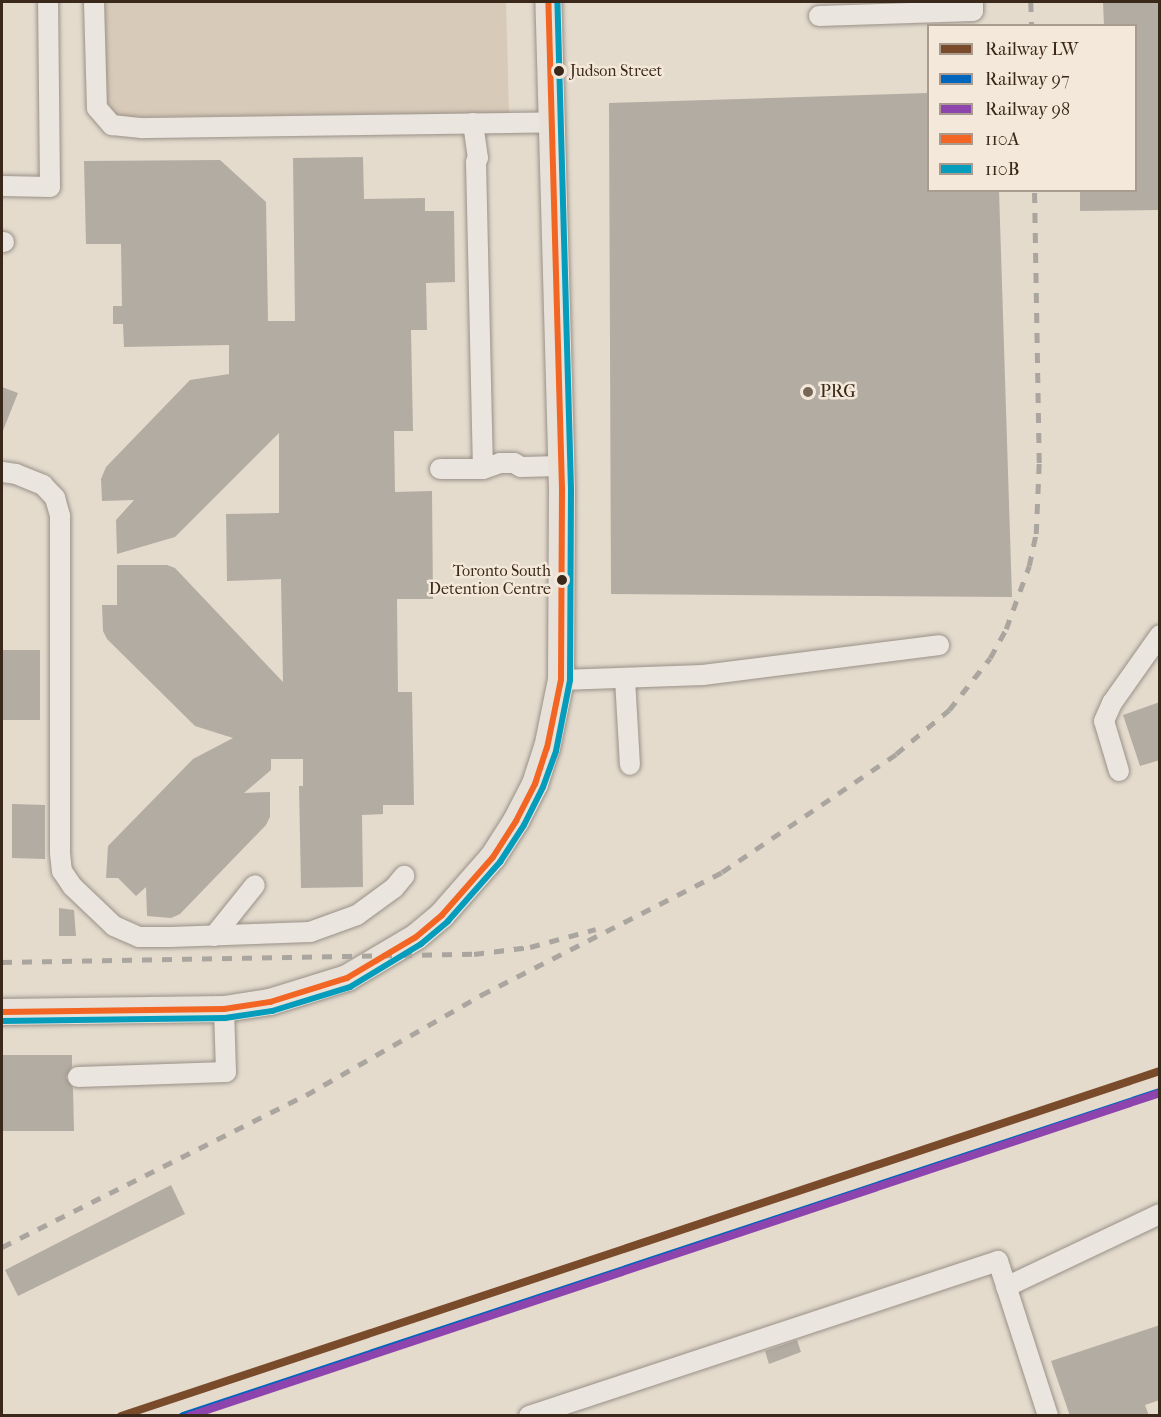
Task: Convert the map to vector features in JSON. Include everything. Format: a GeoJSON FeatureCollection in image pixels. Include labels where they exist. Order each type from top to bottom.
{"type":"FeatureCollection","features":[{"type":"Feature","properties":{"kind":"main road"},"geometry":{"type":"LineString","coordinates":[[2,1012],[224,1009],[270,1002],[347,978],[416,937],[442,915],[493,857],[516,821],[535,784],[547,748],[561,680],[562,466],[549,2]]}},
{"type":"Feature","properties":{"kind":"lane"},"geometry":{"type":"LineString","coordinates":[[2,186],[50,187],[48,2]]}},
{"type":"Feature","properties":{"kind":"lane"},"geometry":{"type":"LineString","coordinates":[[94,2],[97,108],[112,125],[142,128],[474,131],[552,122]]}},
{"type":"Feature","properties":{"kind":"lane"},"geometry":{"type":"LineString","coordinates":[[819,16],[973,11],[973,2]]}},
{"type":"Feature","properties":{"kind":"lane"},"geometry":{"type":"LineString","coordinates":[[474,131],[470,159],[476,162],[485,468]]}},
{"type":"Feature","properties":{"kind":"lane"},"geometry":{"type":"LineString","coordinates":[[440,469],[485,468],[500,463],[514,464],[522,468],[562,466]]}},
{"type":"Feature","properties":{"kind":"lane"},"geometry":{"type":"LineString","coordinates":[[2,472],[16,474],[43,485],[55,498],[60,516],[62,871],[72,886],[114,926],[139,937],[214,936],[310,932],[357,915],[394,888],[404,876]]}},
{"type":"Feature","properties":{"kind":"lane"},"geometry":{"type":"LineString","coordinates":[[1119,771],[1104,721],[1112,703],[1160,635]]}},
{"type":"Feature","properties":{"kind":"lane"},"geometry":{"type":"LineString","coordinates":[[561,680],[702,675],[939,645]]}},
{"type":"Feature","properties":{"kind":"lane"},"geometry":{"type":"LineString","coordinates":[[625,679],[630,765]]}},
{"type":"Feature","properties":{"kind":"lane"},"geometry":{"type":"LineString","coordinates":[[214,936],[255,885]]}},
{"type":"Feature","properties":{"kind":"lane"},"geometry":{"type":"LineString","coordinates":[[78,1077],[226,1072],[224,1009]]}},
{"type":"Feature","properties":{"kind":"lane"},"geometry":{"type":"LineString","coordinates":[[1006,1287],[1160,1214]]}},
{"type":"Feature","properties":{"kind":"lane"},"geometry":{"type":"LineString","coordinates":[[529,1416],[998,1262],[1048,1416]]}},
{"type":"Feature","properties":{"kind":"shaded area"},"geometry":{"type":"Polygon","coordinates":[[[105,2],[506,2],[509,113],[118,117],[106,100],[105,2]]]}},
{"type":"Feature","properties":{"kind":"building"},"geometry":{"type":"Polygon","coordinates":[[[1103,2],[1160,2],[1160,210],[1080,211],[1080,192],[1137,192],[1137,24],[1104,24],[1103,2]]]}},
{"type":"Feature","properties":{"kind":"building","name":"PRG"},"geometry":{"type":"Polygon","coordinates":[[[927,93],[927,192],[999,192],[1012,597],[611,594],[609,103],[927,93]]]}},
{"type":"Feature","properties":{"kind":"building","name":"Toronto South Detention Centre"},"geometry":{"type":"Polygon","coordinates":[[[363,157],[364,199],[425,198],[425,211],[454,211],[455,282],[426,283],[427,330],[411,330],[413,431],[394,431],[395,492],[432,491],[433,599],[397,599],[398,692],[412,692],[414,805],[383,805],[383,814],[362,815],[363,887],[301,888],[299,786],[303,786],[303,759],[271,759],[271,770],[244,793],[270,792],[270,817],[266,825],[180,914],[171,918],[147,916],[146,887],[136,896],[118,878],[106,878],[108,846],[193,759],[233,738],[195,726],[107,639],[103,631],[102,605],[117,605],[117,565],[167,565],[175,568],[283,682],[281,579],[227,581],[226,514],[279,513],[279,433],[175,537],[117,554],[116,520],[134,500],[102,501],[101,479],[106,467],[190,380],[229,374],[229,345],[124,347],[123,324],[113,324],[113,306],[122,306],[121,244],[86,244],[84,161],[220,160],[266,202],[268,321],[295,321],[293,158],[363,157]]]}},
{"type":"Feature","properties":{"kind":"building"},"geometry":{"type":"Polygon","coordinates":[[[2,387],[18,393],[2,433],[2,387]]]}},
{"type":"Feature","properties":{"kind":"building"},"geometry":{"type":"Polygon","coordinates":[[[2,650],[40,650],[40,720],[2,720],[2,650]]]}},
{"type":"Feature","properties":{"kind":"building"},"geometry":{"type":"Polygon","coordinates":[[[1160,702],[1160,760],[1140,766],[1123,715],[1160,702]]]}},
{"type":"Feature","properties":{"kind":"building"},"geometry":{"type":"Polygon","coordinates":[[[12,804],[45,805],[45,859],[12,858],[12,804]]]}},
{"type":"Feature","properties":{"kind":"building"},"geometry":{"type":"Polygon","coordinates":[[[59,908],[74,910],[76,936],[59,936],[59,908]]]}},
{"type":"Feature","properties":{"kind":"building"},"geometry":{"type":"Polygon","coordinates":[[[2,1055],[72,1055],[72,1067],[66,1077],[73,1088],[74,1131],[2,1131],[2,1055]]]}},
{"type":"Feature","properties":{"kind":"building"},"geometry":{"type":"Polygon","coordinates":[[[171,1185],[185,1214],[18,1296],[5,1270],[171,1185]]]}},
{"type":"Feature","properties":{"kind":"building"},"geometry":{"type":"Polygon","coordinates":[[[1160,1325],[1160,1400],[1145,1405],[1149,1416],[1070,1416],[1051,1361],[1160,1325]]]}},
{"type":"Feature","properties":{"kind":"building"},"geometry":{"type":"Polygon","coordinates":[[[797,1340],[801,1352],[769,1364],[765,1351],[797,1340]]]}},
{"type":"Feature","properties":{"kind":"railway"},"geometry":{"type":"LineString","coordinates":[[1031,2],[1032,24]]}},
{"type":"Feature","properties":{"kind":"railway"},"geometry":{"type":"LineString","coordinates":[[2,1247],[306,1095],[481,995],[722,872],[896,754],[949,710],[990,658],[1006,629],[1029,566],[1036,534],[1039,463],[1034,192]]}},
{"type":"Feature","properties":{"kind":"railway"},"geometry":{"type":"LineString","coordinates":[[2,962],[474,954],[530,947],[596,929]]}},
{"type":"Feature","properties":{"kind":"rail line","name":"LW"},"geometry":{"type":"LineString","coordinates":[[121,1416],[1160,1071]]}},
{"type":"Feature","properties":{"kind":"rail line","name":"97"},"geometry":{"type":"LineString","coordinates":[[183,1416],[1160,1092]]}},
{"type":"Feature","properties":{"kind":"rail line","name":"98"},"geometry":{"type":"LineString","coordinates":[[189,1416],[1160,1093]]}},
{"type":"Feature","properties":{"kind":"transit line","name":"110A"},"geometry":{"type":"LineString","coordinates":[[2,1012],[224,1009],[270,1002],[347,978],[416,937],[442,915],[493,857],[516,821],[535,784],[547,748],[561,680],[562,489],[548,2]]}},
{"type":"Feature","properties":{"kind":"transit line","name":"110B"},"geometry":{"type":"LineString","coordinates":[[2,1021],[225,1018],[272,1011],[350,987],[421,944],[448,921],[500,862],[524,825],[543,787],[556,751],[570,680],[571,489],[557,2]]}},
{"type":"Feature","properties":{"kind":"place","name":"Judson Street"},"geometry":{"type":"Point","coordinates":[559,71]}},
{"type":"Feature","properties":{"kind":"place","name":"PRG"},"geometry":{"type":"Point","coordinates":[808,392]}},
{"type":"Feature","properties":{"kind":"place","name":"Toronto South Detention Centre"},"geometry":{"type":"Point","coordinates":[562,580]}}]}
